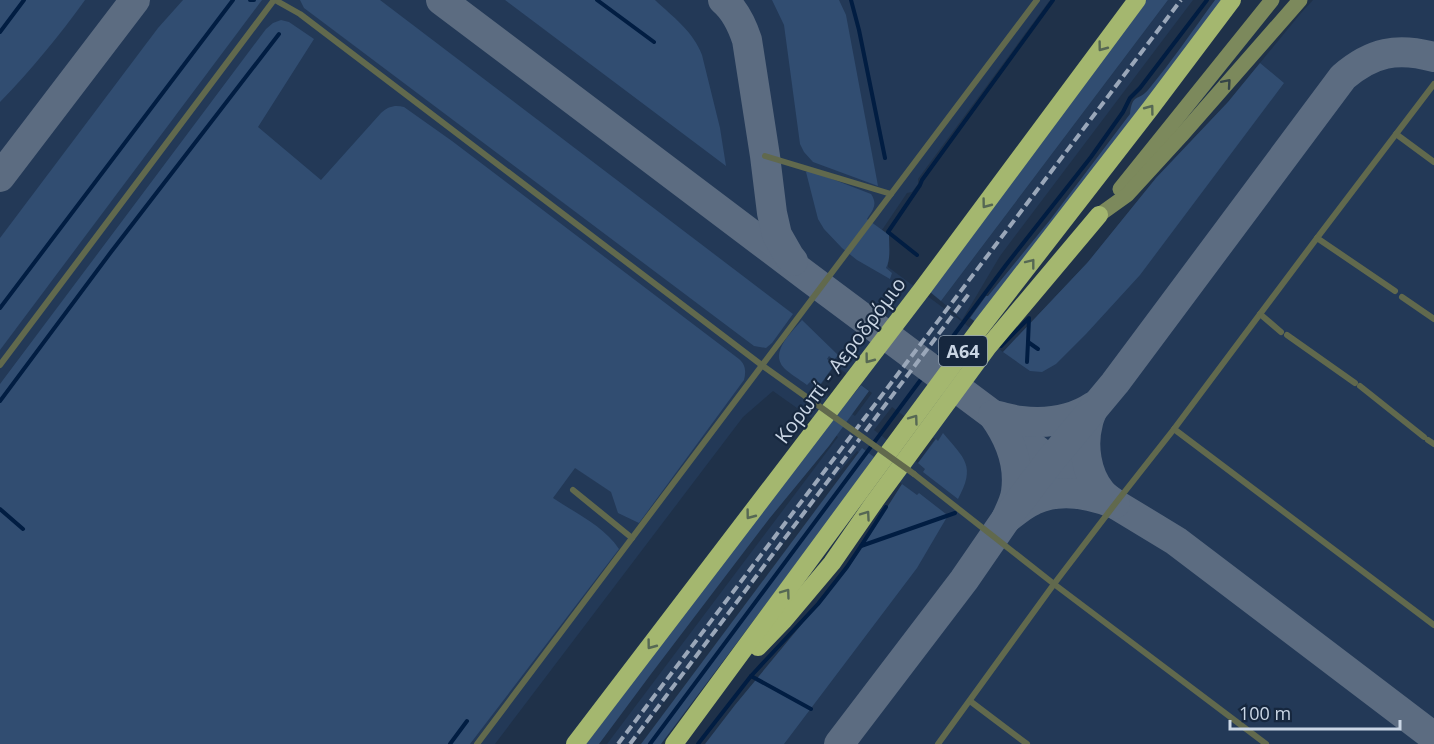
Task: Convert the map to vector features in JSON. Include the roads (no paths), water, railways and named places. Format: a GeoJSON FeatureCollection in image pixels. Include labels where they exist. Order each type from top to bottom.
{"type":"FeatureCollection","features":[{"type":"Feature","properties":{"kind":"highway","name":"Κορωπί - Αεροδρόμιο"},"geometry":{"type":"LineString","coordinates":[[575,744],[916,297],[1137,0]]}},
{"type":"Feature","properties":{"kind":"highway","name":"Α64"},"geometry":{"type":"LineString","coordinates":[[674,744],[981,327],[1232,0]]}},
{"type":"Feature","properties":{"kind":"highway"},"geometry":{"type":"LineString","coordinates":[[701,708],[784,620],[832,563],[988,347],[1099,215]]}},
{"type":"Feature","properties":{"kind":"street"},"geometry":{"type":"LineString","coordinates":[[1099,215],[1272,0]]}},
{"type":"Feature","properties":{"kind":"street"},"geometry":{"type":"LineString","coordinates":[[1099,215],[1127,195],[1300,0]]}},
{"type":"Feature","properties":{"kind":"lane"},"geometry":{"type":"LineString","coordinates":[[0,365],[275,0],[309,22],[763,366],[915,474],[1054,584],[1266,744]]}},
{"type":"Feature","properties":{"kind":"lane"},"geometry":{"type":"LineString","coordinates":[[477,744],[1037,0]]}},
{"type":"Feature","properties":{"kind":"lane"},"geometry":{"type":"LineString","coordinates":[[938,744],[1054,584],[1434,84]]}},
{"type":"Feature","properties":{"kind":"lane"},"geometry":{"type":"LineString","coordinates":[[1396,134],[1434,162]]}},
{"type":"Feature","properties":{"kind":"lane"},"geometry":{"type":"LineString","coordinates":[[765,156],[891,194]]}},
{"type":"Feature","properties":{"kind":"lane"},"geometry":{"type":"LineString","coordinates":[[1317,238],[1395,291]]}},
{"type":"Feature","properties":{"kind":"lane"},"geometry":{"type":"LineString","coordinates":[[1402,297],[1434,319]]}},
{"type":"Feature","properties":{"kind":"lane"},"geometry":{"type":"LineString","coordinates":[[1260,315],[1358,384],[1429,441]]}},
{"type":"Feature","properties":{"kind":"lane"},"geometry":{"type":"LineString","coordinates":[[1174,429],[1434,625]]}},
{"type":"Feature","properties":{"kind":"lane"},"geometry":{"type":"LineString","coordinates":[[573,490],[632,538]]}},
{"type":"Feature","properties":{"kind":"lane"},"geometry":{"type":"LineString","coordinates":[[970,701],[1027,744]]}},
{"type":"Feature","properties":{"kind":"waterway"},"geometry":{"type":"LineString","coordinates":[[0,32],[24,0]]}},
{"type":"Feature","properties":{"kind":"waterway"},"geometry":{"type":"LineString","coordinates":[[0,308],[233,0]]}},
{"type":"Feature","properties":{"kind":"waterway"},"geometry":{"type":"LineString","coordinates":[[597,0],[654,42]]}},
{"type":"Feature","properties":{"kind":"waterway"},"geometry":{"type":"LineString","coordinates":[[851,0],[885,158]]}},
{"type":"Feature","properties":{"kind":"waterway"},"geometry":{"type":"LineString","coordinates":[[917,255],[888,232],[922,180],[1053,0]]}},
{"type":"Feature","properties":{"kind":"waterway"},"geometry":{"type":"LineString","coordinates":[[650,744],[1006,265],[1091,157],[1123,112],[1130,98],[1207,0]]}},
{"type":"Feature","properties":{"kind":"waterway"},"geometry":{"type":"LineString","coordinates":[[0,401],[111,252],[279,34]]}},
{"type":"Feature","properties":{"kind":"waterway"},"geometry":{"type":"LineString","coordinates":[[1001,346],[1029,318],[1028,342]]}},
{"type":"Feature","properties":{"kind":"waterway"},"geometry":{"type":"LineString","coordinates":[[1027,362],[1028,342],[1038,349]]}},
{"type":"Feature","properties":{"kind":"waterway"},"geometry":{"type":"LineString","coordinates":[[886,507],[861,546],[955,513]]}},
{"type":"Feature","properties":{"kind":"waterway"},"geometry":{"type":"LineString","coordinates":[[0,509],[23,529]]}},
{"type":"Feature","properties":{"kind":"waterway"},"geometry":{"type":"LineString","coordinates":[[698,744],[751,676],[818,604],[861,546]]}},
{"type":"Feature","properties":{"kind":"waterway"},"geometry":{"type":"LineString","coordinates":[[751,676],[811,709]]}},
{"type":"Feature","properties":{"kind":"waterway"},"geometry":{"type":"LineString","coordinates":[[450,744],[467,721]]}},
{"type":"Feature","properties":{"kind":"railway"},"geometry":{"type":"LineString","coordinates":[[618,744],[1181,0]]}},
{"type":"Feature","properties":{"kind":"railway"},"geometry":{"type":"LineString","coordinates":[[630,744],[971,291]]}}]}
